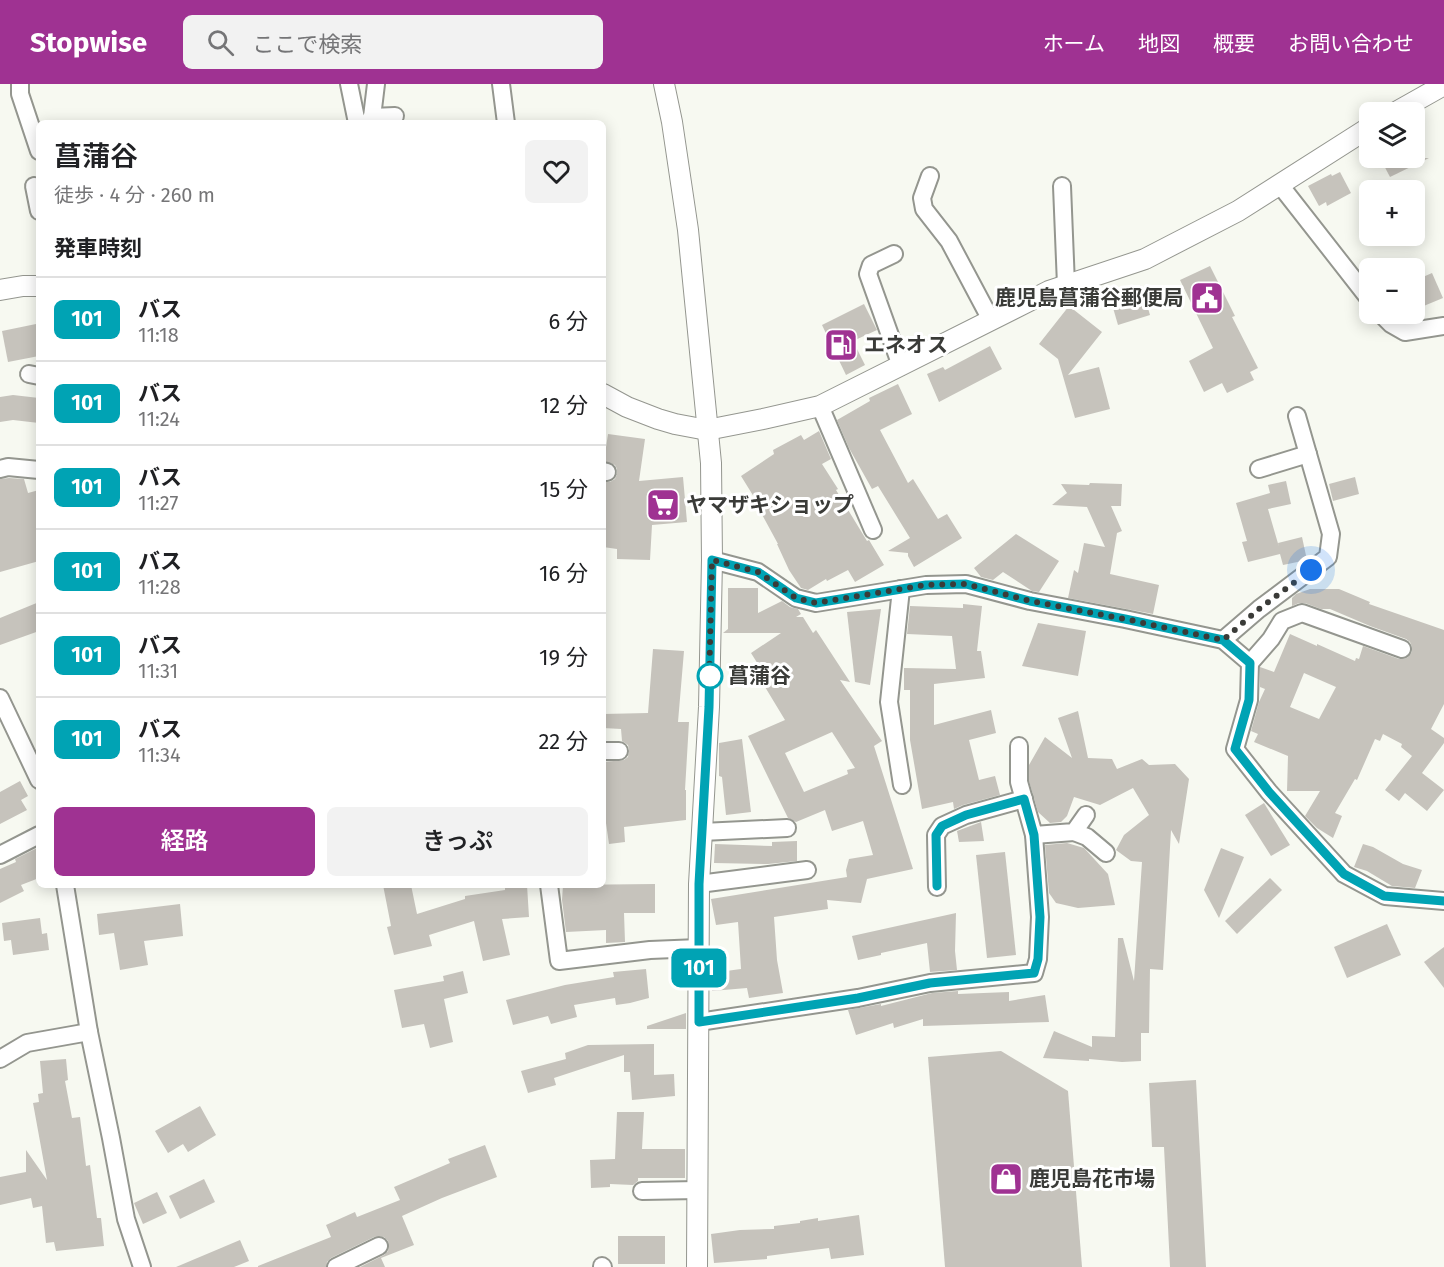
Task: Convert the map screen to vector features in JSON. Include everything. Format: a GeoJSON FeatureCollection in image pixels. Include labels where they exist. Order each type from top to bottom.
{"type":"FeatureCollection","features":[{"type":"Feature","properties":{"kind":"street"},"geometry":{"type":"LineString","coordinates":[[20,84],[20,94],[36,142]]}},
{"type":"Feature","properties":{"kind":"street"},"geometry":{"type":"LineString","coordinates":[[349,84],[365,120]]}},
{"type":"Feature","properties":{"kind":"street"},"geometry":{"type":"LineString","coordinates":[[365,120],[376,84]]}},
{"type":"Feature","properties":{"kind":"street"},"geometry":{"type":"LineString","coordinates":[[501,84],[506,120]]}},
{"type":"Feature","properties":{"kind":"street"},"geometry":{"type":"LineString","coordinates":[[664,84],[688,230],[711,463],[709,707],[699,884],[697,1267]]}},
{"type":"Feature","properties":{"kind":"street"},"geometry":{"type":"LineString","coordinates":[[1414,102],[1444,85]]}},
{"type":"Feature","properties":{"kind":"street"},"geometry":{"type":"LineString","coordinates":[[371,120],[395,116]]}},
{"type":"Feature","properties":{"kind":"street"},"geometry":{"type":"LineString","coordinates":[[606,396],[658,419],[707,430],[820,406],[1049,291],[1145,258],[1238,211],[1359,135]]}},
{"type":"Feature","properties":{"kind":"street"},"geometry":{"type":"LineString","coordinates":[[930,176],[922,198],[924,209],[949,241],[992,320]]}},
{"type":"Feature","properties":{"kind":"street"},"geometry":{"type":"LineString","coordinates":[[1280,185],[1359,286]]}},
{"type":"Feature","properties":{"kind":"street"},"geometry":{"type":"LineString","coordinates":[[34,186],[36,196]]}},
{"type":"Feature","properties":{"kind":"street"},"geometry":{"type":"LineString","coordinates":[[1062,186],[1066,285]]}},
{"type":"Feature","properties":{"kind":"street"},"geometry":{"type":"LineString","coordinates":[[894,254],[871,265],[868,274],[901,366]]}},
{"type":"Feature","properties":{"kind":"street"},"geometry":{"type":"LineString","coordinates":[[0,290],[36,286]]}},
{"type":"Feature","properties":{"kind":"street"},"geometry":{"type":"LineString","coordinates":[[1391,324],[1405,332],[1444,326]]}},
{"type":"Feature","properties":{"kind":"street"},"geometry":{"type":"LineString","coordinates":[[820,406],[873,530]]}},
{"type":"Feature","properties":{"kind":"street"},"geometry":{"type":"LineString","coordinates":[[1223,640],[1328,556],[1331,534],[1297,416]]}},
{"type":"Feature","properties":{"kind":"street"},"geometry":{"type":"LineString","coordinates":[[1259,469],[1308,454]]}},
{"type":"Feature","properties":{"kind":"street"},"geometry":{"type":"LineString","coordinates":[[0,468],[36,470]]}},
{"type":"Feature","properties":{"kind":"street"},"geometry":{"type":"LineString","coordinates":[[712,560],[758,572],[796,598],[816,603],[926,585],[966,584],[1030,601],[1223,640],[1250,663]]}},
{"type":"Feature","properties":{"kind":"street"},"geometry":{"type":"LineString","coordinates":[[901,589],[889,702],[902,785]]}},
{"type":"Feature","properties":{"kind":"street"},"geometry":{"type":"LineString","coordinates":[[1402,649],[1302,613],[1282,621],[1271,639],[1250,663],[1249,700],[1235,749],[1269,792],[1344,874],[1384,896],[1444,901]]}},
{"type":"Feature","properties":{"kind":"street"},"geometry":{"type":"LineString","coordinates":[[0,698],[36,774]]}},
{"type":"Feature","properties":{"kind":"street"},"geometry":{"type":"LineString","coordinates":[[699,1022],[858,998],[930,983],[1034,973],[1038,959],[1040,917],[1034,835],[1020,782],[1019,747]]}},
{"type":"Feature","properties":{"kind":"street"},"geometry":{"type":"LineString","coordinates":[[937,886],[936,835],[942,826],[966,815],[1024,799]]}},
{"type":"Feature","properties":{"kind":"street"},"geometry":{"type":"LineString","coordinates":[[1074,832],[1086,815]]}},
{"type":"Feature","properties":{"kind":"street"},"geometry":{"type":"LineString","coordinates":[[702,832],[787,828]]}},
{"type":"Feature","properties":{"kind":"street"},"geometry":{"type":"LineString","coordinates":[[1034,835],[1074,832],[1087,837],[1106,853]]}},
{"type":"Feature","properties":{"kind":"street"},"geometry":{"type":"LineString","coordinates":[[0,855],[36,837]]}},
{"type":"Feature","properties":{"kind":"street"},"geometry":{"type":"LineString","coordinates":[[699,884],[807,870]]}},
{"type":"Feature","properties":{"kind":"street"},"geometry":{"type":"LineString","coordinates":[[65,888],[89,1032],[126,1219],[142,1267]]}},
{"type":"Feature","properties":{"kind":"street"},"geometry":{"type":"LineString","coordinates":[[549,888],[559,961],[650,950],[699,948]]}},
{"type":"Feature","properties":{"kind":"street"},"geometry":{"type":"LineString","coordinates":[[0,1059],[27,1043],[89,1032]]}},
{"type":"Feature","properties":{"kind":"street"},"geometry":{"type":"LineString","coordinates":[[642,1191],[698,1190]]}},
{"type":"Feature","properties":{"kind":"street"},"geometry":{"type":"LineString","coordinates":[[336,1267],[379,1246]]}},
{"type":"Feature","properties":{"kind":"building"},"geometry":{"type":"Polygon","coordinates":[[[1385,168],[1408,168],[1390,177],[1385,168]]]}},
{"type":"Feature","properties":{"kind":"building"},"geometry":{"type":"Polygon","coordinates":[[[1340,172],[1351,193],[1327,206],[1326,202],[1319,206],[1308,186],[1340,172]]]}},
{"type":"Feature","properties":{"kind":"building"},"geometry":{"type":"Polygon","coordinates":[[[1210,266],[1235,316],[1232,317],[1258,368],[1250,372],[1254,380],[1227,393],[1222,383],[1204,392],[1189,361],[1213,348],[1180,280],[1210,266]]]}},
{"type":"Feature","properties":{"kind":"building"},"geometry":{"type":"Polygon","coordinates":[[[1432,273],[1443,298],[1425,305],[1425,276],[1432,273]]]}},
{"type":"Feature","properties":{"kind":"building"},"geometry":{"type":"Polygon","coordinates":[[[1141,285],[1150,315],[1118,325],[1109,294],[1141,285]]]}},
{"type":"Feature","properties":{"kind":"building"},"geometry":{"type":"Polygon","coordinates":[[[864,304],[877,330],[853,341],[865,365],[846,375],[822,325],[864,304]]]}},
{"type":"Feature","properties":{"kind":"building"},"geometry":{"type":"Polygon","coordinates":[[[1069,306],[1102,332],[1068,375],[1099,367],[1110,409],[1075,418],[1058,359],[1039,344],[1069,306]]]}},
{"type":"Feature","properties":{"kind":"building"},"geometry":{"type":"Polygon","coordinates":[[[36,324],[36,357],[8,362],[2,331],[36,324]]]}},
{"type":"Feature","properties":{"kind":"building"},"geometry":{"type":"Polygon","coordinates":[[[990,346],[1002,369],[939,402],[927,374],[943,367],[945,370],[990,346]]]}},
{"type":"Feature","properties":{"kind":"building"},"geometry":{"type":"Polygon","coordinates":[[[898,384],[912,414],[880,430],[908,483],[913,479],[938,519],[947,514],[962,538],[914,567],[908,553],[888,551],[910,538],[878,486],[872,489],[849,448],[837,420],[870,401],[869,398],[898,384]]]}},
{"type":"Feature","properties":{"kind":"building"},"geometry":{"type":"Polygon","coordinates":[[[13,395],[36,398],[36,423],[13,420],[0,422],[0,397],[13,395]]]}},
{"type":"Feature","properties":{"kind":"building"},"geometry":{"type":"Polygon","coordinates":[[[819,431],[831,459],[822,464],[867,541],[869,540],[884,565],[855,582],[848,570],[808,590],[801,588],[789,570],[754,497],[741,476],[774,454],[773,450],[801,435],[804,440],[819,431]]]}},
{"type":"Feature","properties":{"kind":"building"},"geometry":{"type":"Polygon","coordinates":[[[608,434],[645,439],[639,481],[683,477],[687,522],[652,525],[650,560],[617,559],[617,549],[606,547],[606,482],[615,479],[617,469],[615,465],[606,462],[608,434]]]}},
{"type":"Feature","properties":{"kind":"building"},"geometry":{"type":"Polygon","coordinates":[[[1355,477],[1359,494],[1333,501],[1329,484],[1355,477]]]}},
{"type":"Feature","properties":{"kind":"building"},"geometry":{"type":"Polygon","coordinates":[[[0,479],[24,479],[28,493],[36,491],[36,562],[0,572],[0,479]]]}},
{"type":"Feature","properties":{"kind":"building"},"geometry":{"type":"Polygon","coordinates":[[[1286,481],[1291,504],[1268,509],[1279,547],[1278,543],[1302,537],[1307,560],[1283,565],[1280,554],[1248,562],[1242,542],[1247,541],[1236,503],[1270,493],[1268,485],[1286,481]]]}},
{"type":"Feature","properties":{"kind":"building"},"geometry":{"type":"Polygon","coordinates":[[[1090,483],[1122,484],[1121,506],[1111,506],[1122,531],[1117,533],[1110,574],[1159,585],[1153,614],[1068,598],[1074,570],[1078,573],[1084,543],[1105,547],[1087,507],[1052,505],[1067,493],[1061,484],[1089,485],[1090,483]]]}},
{"type":"Feature","properties":{"kind":"building"},"geometry":{"type":"Polygon","coordinates":[[[1016,534],[1059,561],[1039,592],[1032,591],[1003,572],[993,580],[981,577],[974,568],[1016,534]]]}},
{"type":"Feature","properties":{"kind":"building"},"geometry":{"type":"Polygon","coordinates":[[[728,588],[758,588],[758,613],[782,601],[798,609],[801,614],[796,617],[803,617],[813,633],[816,630],[850,682],[840,680],[882,741],[874,746],[913,869],[867,879],[861,903],[827,900],[828,909],[774,917],[777,960],[783,993],[749,998],[747,988],[712,991],[711,973],[741,969],[738,922],[716,925],[711,899],[847,877],[849,859],[873,855],[863,821],[832,831],[825,810],[796,822],[788,818],[748,736],[785,720],[756,672],[761,669],[751,653],[781,633],[723,633],[728,629],[728,588]],[[832,732],[785,753],[804,792],[848,774],[847,770],[855,768],[832,732]]]}},
{"type":"Feature","properties":{"kind":"building"},"geometry":{"type":"Polygon","coordinates":[[[1310,589],[1339,589],[1370,602],[1369,604],[1444,630],[1444,704],[1431,729],[1444,738],[1444,743],[1422,773],[1444,790],[1427,811],[1405,793],[1399,801],[1385,790],[1412,756],[1401,747],[1402,744],[1383,734],[1380,741],[1375,739],[1357,780],[1355,779],[1335,813],[1342,816],[1333,838],[1317,828],[1305,816],[1320,791],[1287,791],[1288,756],[1254,742],[1258,734],[1251,731],[1265,689],[1260,687],[1260,667],[1274,672],[1290,634],[1355,661],[1356,658],[1359,659],[1363,646],[1399,659],[1408,657],[1412,652],[1410,642],[1406,639],[1330,609],[1321,609],[1305,603],[1292,606],[1292,598],[1310,589]],[[1304,673],[1290,707],[1319,719],[1336,687],[1304,673]]]}},
{"type":"Feature","properties":{"kind":"building"},"geometry":{"type":"Polygon","coordinates":[[[36,603],[36,632],[0,645],[0,618],[36,603]]]}},
{"type":"Feature","properties":{"kind":"building"},"geometry":{"type":"Polygon","coordinates":[[[963,604],[982,606],[977,651],[981,651],[985,678],[934,684],[934,725],[991,710],[996,733],[969,740],[979,780],[995,776],[1000,795],[954,809],[953,802],[922,809],[910,740],[910,690],[904,690],[904,668],[956,669],[952,636],[907,634],[910,606],[963,608],[963,604]]]}},
{"type":"Feature","properties":{"kind":"building"},"geometry":{"type":"Polygon","coordinates":[[[881,609],[870,685],[855,682],[847,612],[881,609]]]}},
{"type":"Feature","properties":{"kind":"building"},"geometry":{"type":"Polygon","coordinates":[[[1038,623],[1086,631],[1078,676],[1022,666],[1038,623]]]}},
{"type":"Feature","properties":{"kind":"building"},"geometry":{"type":"Polygon","coordinates":[[[653,649],[684,651],[678,722],[689,722],[685,790],[686,820],[624,827],[625,842],[609,844],[606,823],[606,762],[624,760],[628,757],[629,750],[628,745],[622,741],[621,729],[606,728],[606,714],[648,713],[653,649]]]}},
{"type":"Feature","properties":{"kind":"building"},"geometry":{"type":"Polygon","coordinates":[[[1078,711],[1088,758],[1112,759],[1117,769],[1142,759],[1149,765],[1175,764],[1189,779],[1179,844],[1171,830],[1163,970],[1150,969],[1149,1033],[1141,1033],[1141,1061],[1043,1058],[1054,1031],[1092,1047],[1092,1036],[1115,1037],[1118,938],[1123,938],[1134,981],[1142,862],[1131,861],[1116,850],[1124,835],[1149,815],[1133,788],[1100,805],[1074,797],[1067,816],[1061,822],[1050,823],[1038,812],[1029,781],[1029,765],[1045,737],[1072,758],[1058,718],[1078,711]]]}},
{"type":"Feature","properties":{"kind":"building"},"geometry":{"type":"Polygon","coordinates":[[[742,739],[751,812],[726,815],[722,777],[719,776],[719,743],[742,739]]]}},
{"type":"Feature","properties":{"kind":"building"},"geometry":{"type":"Polygon","coordinates":[[[20,781],[28,796],[21,800],[27,810],[0,824],[0,792],[20,781]]]}},
{"type":"Feature","properties":{"kind":"building"},"geometry":{"type":"Polygon","coordinates":[[[1264,803],[1290,845],[1271,856],[1245,815],[1264,803]]]}},
{"type":"Feature","properties":{"kind":"building"},"geometry":{"type":"Polygon","coordinates":[[[981,822],[984,841],[959,842],[957,831],[981,822]]]}},
{"type":"Feature","properties":{"kind":"building"},"geometry":{"type":"Polygon","coordinates":[[[797,841],[797,861],[768,864],[714,863],[715,844],[772,846],[772,842],[797,841]]]}},
{"type":"Feature","properties":{"kind":"building"},"geometry":{"type":"Polygon","coordinates":[[[1067,843],[1084,848],[1108,874],[1115,905],[1078,908],[1056,903],[1049,893],[1045,845],[1067,843]]]}},
{"type":"Feature","properties":{"kind":"building"},"geometry":{"type":"Polygon","coordinates":[[[1363,844],[1403,864],[1422,870],[1415,888],[1392,886],[1367,871],[1354,867],[1363,844]]]}},
{"type":"Feature","properties":{"kind":"building"},"geometry":{"type":"Polygon","coordinates":[[[36,848],[36,879],[21,885],[24,891],[0,903],[0,869],[16,862],[15,859],[36,848]]]}},
{"type":"Feature","properties":{"kind":"building"},"geometry":{"type":"Polygon","coordinates":[[[1221,848],[1244,857],[1219,918],[1204,890],[1221,848]]]}},
{"type":"Feature","properties":{"kind":"building"},"geometry":{"type":"Polygon","coordinates":[[[1005,852],[1016,955],[987,958],[976,855],[1005,852]]]}},
{"type":"Feature","properties":{"kind":"building"},"geometry":{"type":"Polygon","coordinates":[[[1270,878],[1282,890],[1237,934],[1225,921],[1270,878]]]}},
{"type":"Feature","properties":{"kind":"building"},"geometry":{"type":"Polygon","coordinates":[[[655,884],[655,913],[624,913],[625,942],[606,943],[606,930],[566,932],[563,888],[606,888],[606,885],[655,884]]]}},
{"type":"Feature","properties":{"kind":"building"},"geometry":{"type":"Polygon","coordinates":[[[384,888],[412,888],[417,914],[465,899],[465,896],[505,890],[505,888],[527,888],[529,917],[502,919],[510,955],[483,961],[474,921],[429,935],[432,946],[394,955],[387,927],[391,926],[384,888]]]}},
{"type":"Feature","properties":{"kind":"building"},"geometry":{"type":"Polygon","coordinates":[[[180,904],[183,936],[144,941],[148,965],[120,970],[114,933],[99,935],[97,914],[180,904]]]}},
{"type":"Feature","properties":{"kind":"building"},"geometry":{"type":"Polygon","coordinates":[[[956,913],[957,970],[930,972],[927,943],[858,960],[852,936],[956,913]]]}},
{"type":"Feature","properties":{"kind":"building"},"geometry":{"type":"Polygon","coordinates":[[[40,918],[42,934],[47,933],[49,950],[13,955],[11,940],[4,941],[2,923],[40,918]]]}},
{"type":"Feature","properties":{"kind":"building"},"geometry":{"type":"Polygon","coordinates":[[[1387,924],[1401,955],[1347,978],[1334,947],[1387,924]]]}},
{"type":"Feature","properties":{"kind":"building"},"geometry":{"type":"Polygon","coordinates":[[[1444,947],[1444,988],[1424,962],[1444,947]]]}},
{"type":"Feature","properties":{"kind":"building"},"geometry":{"type":"Polygon","coordinates":[[[646,969],[649,998],[616,1005],[615,998],[574,1005],[577,1017],[551,1024],[548,1016],[513,1025],[506,1000],[565,985],[614,977],[613,972],[646,969]]]}},
{"type":"Feature","properties":{"kind":"building"},"geometry":{"type":"Polygon","coordinates":[[[463,971],[468,993],[444,999],[453,1042],[430,1048],[424,1024],[402,1028],[394,990],[444,981],[443,976],[463,971]]]}},
{"type":"Feature","properties":{"kind":"building"},"geometry":{"type":"Polygon","coordinates":[[[958,991],[958,994],[1009,992],[1009,1001],[1045,995],[1049,1022],[923,1026],[923,1019],[894,1028],[893,1023],[856,1035],[848,1010],[881,1004],[881,1006],[932,993],[958,991]]]}},
{"type":"Feature","properties":{"kind":"building"},"geometry":{"type":"Polygon","coordinates":[[[686,1013],[686,1029],[647,1029],[647,1026],[686,1013]]]}},
{"type":"Feature","properties":{"kind":"building"},"geometry":{"type":"Polygon","coordinates":[[[654,1044],[654,1075],[674,1074],[675,1096],[632,1100],[630,1072],[624,1072],[624,1055],[554,1078],[556,1085],[528,1093],[521,1071],[566,1059],[565,1053],[588,1045],[654,1044]]]}},
{"type":"Feature","properties":{"kind":"building","name":"鹿児島花市場"},"geometry":{"type":"Polygon","coordinates":[[[1001,1051],[1068,1091],[1082,1267],[945,1267],[928,1057],[1001,1051]]]}},
{"type":"Feature","properties":{"kind":"building"},"geometry":{"type":"Polygon","coordinates":[[[66,1059],[68,1080],[65,1081],[72,1118],[80,1117],[86,1166],[90,1165],[97,1218],[101,1218],[104,1246],[56,1251],[54,1242],[46,1243],[42,1206],[33,1208],[31,1198],[0,1205],[0,1177],[26,1172],[26,1150],[47,1180],[33,1103],[39,1102],[38,1094],[43,1093],[40,1061],[66,1059]]]}},
{"type":"Feature","properties":{"kind":"building"},"geometry":{"type":"Polygon","coordinates":[[[1196,1080],[1206,1267],[1170,1267],[1164,1147],[1152,1147],[1149,1083],[1196,1080]]]}},
{"type":"Feature","properties":{"kind":"building"},"geometry":{"type":"Polygon","coordinates":[[[200,1106],[216,1135],[188,1152],[183,1144],[168,1153],[155,1131],[200,1106]]]}},
{"type":"Feature","properties":{"kind":"building"},"geometry":{"type":"Polygon","coordinates":[[[617,1112],[644,1112],[642,1149],[685,1149],[685,1178],[638,1178],[633,1185],[610,1184],[610,1187],[591,1188],[590,1160],[615,1159],[617,1112]]]}},
{"type":"Feature","properties":{"kind":"building"},"geometry":{"type":"Polygon","coordinates":[[[485,1145],[497,1177],[402,1216],[414,1245],[381,1258],[385,1267],[360,1267],[388,1251],[388,1241],[379,1236],[331,1258],[326,1267],[258,1267],[331,1237],[326,1225],[355,1212],[357,1217],[400,1200],[394,1187],[450,1163],[448,1159],[485,1145]]]}},
{"type":"Feature","properties":{"kind":"building"},"geometry":{"type":"Polygon","coordinates":[[[204,1179],[215,1202],[180,1219],[169,1196],[204,1179]]]}},
{"type":"Feature","properties":{"kind":"building"},"geometry":{"type":"Polygon","coordinates":[[[157,1192],[167,1213],[143,1224],[134,1203],[157,1192]]]}},
{"type":"Feature","properties":{"kind":"building"},"geometry":{"type":"Polygon","coordinates":[[[859,1215],[864,1255],[831,1259],[829,1248],[767,1256],[767,1259],[714,1263],[711,1234],[774,1229],[774,1226],[818,1218],[818,1221],[859,1215]]]}},
{"type":"Feature","properties":{"kind":"building"},"geometry":{"type":"Polygon","coordinates":[[[618,1236],[665,1236],[665,1264],[618,1264],[618,1236]]]}},
{"type":"Feature","properties":{"kind":"building"},"geometry":{"type":"Polygon","coordinates":[[[240,1240],[249,1261],[234,1267],[176,1267],[240,1240]]]}},
{"type":"Feature","properties":{"kind":"bus line","name":"101"},"geometry":{"type":"LineString","coordinates":[[937,886],[936,835],[942,826],[966,815],[1024,799],[1034,835],[1040,917],[1038,959],[1034,973],[930,983],[858,998],[699,1022],[699,884],[709,707],[712,560],[758,572],[796,598],[816,603],[926,585],[966,584],[1030,601],[1223,640],[1250,663],[1249,700],[1235,749],[1269,792],[1344,874],[1384,896],[1444,901]]}},
{"type":"Feature","properties":{"kind":"place","name":"鹿児島菖蒲谷郵便局"},"geometry":{"type":"Point","coordinates":[1207,298]}},
{"type":"Feature","properties":{"kind":"place","name":"エネオス"},"geometry":{"type":"Point","coordinates":[841,345]}},
{"type":"Feature","properties":{"kind":"place","name":"ヤマザキショップ"},"geometry":{"type":"Point","coordinates":[663,505]}},
{"type":"Feature","properties":{"kind":"place","name":"菖蒲谷"},"geometry":{"type":"Point","coordinates":[710,676]}},
{"type":"Feature","properties":{"kind":"place","name":"鹿児島花市場"},"geometry":{"type":"Point","coordinates":[1006,1179]}},
{"type":"Feature","properties":{"kind":"route"},"geometry":{"type":"LineString","coordinates":[[710,676],[709,686],[712,560],[758,572],[796,598],[816,603],[926,585],[966,584],[1030,601],[1223,640],[1259,609],[1311,570]]}}]}
